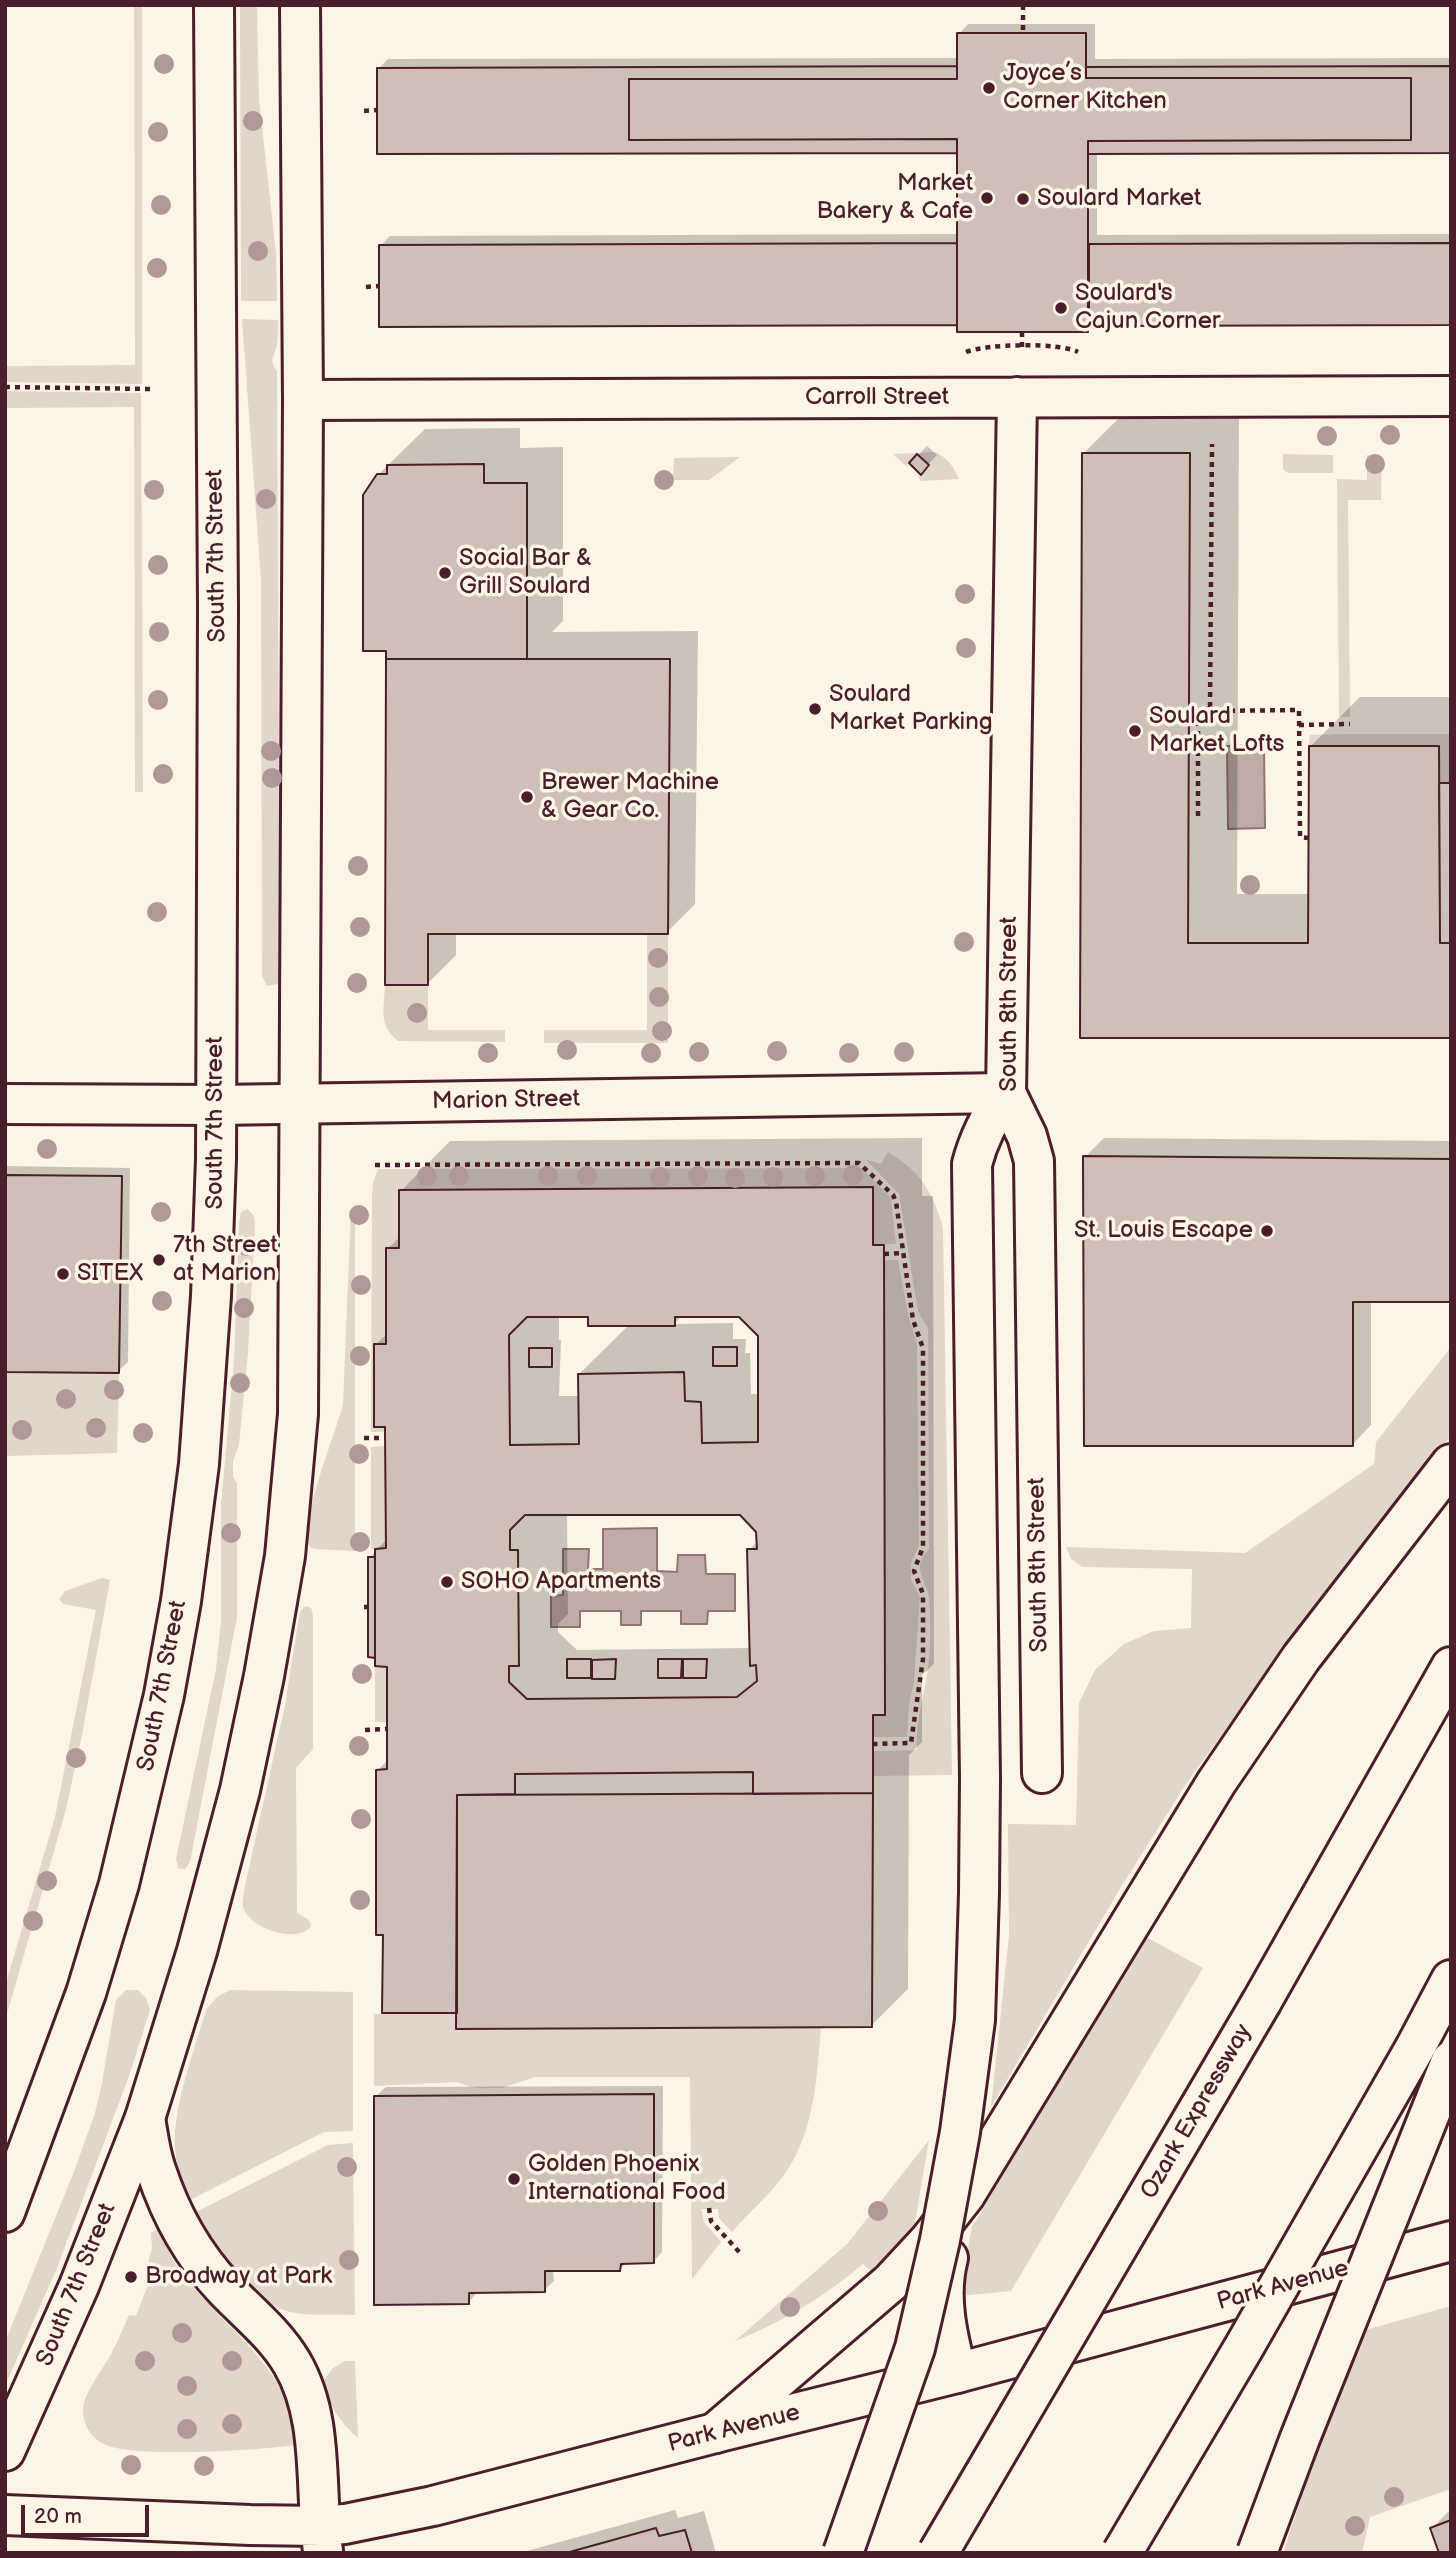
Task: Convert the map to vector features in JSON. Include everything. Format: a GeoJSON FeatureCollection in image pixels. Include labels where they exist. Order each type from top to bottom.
{"type":"FeatureCollection","features":[{"type":"Feature","properties":{"kind":"main road","name":"South 7th Street"},"geometry":{"type":"LineString","coordinates":[[5,2212],[86,1993],[112,1908],[164,1695],[183,1590],[200,1450],[214,1237],[216,1105],[218,608],[214,5]]}},
{"type":"Feature","properties":{"kind":"main road","name":"South 7th Street"},"geometry":{"type":"LineString","coordinates":[[5,2451],[79,2286],[145,2118],[197,1951],[240,1790],[285,1556],[298,1415],[303,400],[300,5]]}},
{"type":"Feature","properties":{"kind":"main road","name":"Carroll Street"},"geometry":{"type":"LineString","coordinates":[[303,400],[1451,396]]}},
{"type":"Feature","properties":{"kind":"main road","name":"South 8th Street"},"geometry":{"type":"LineString","coordinates":[[1017,397],[1006,1093],[1027,1136],[1034,1161],[1042,1773]]}},
{"type":"Feature","properties":{"kind":"main road","name":"Marion Street"},"geometry":{"type":"LineString","coordinates":[[5,1104],[216,1105],[1006,1093]]}},
{"type":"Feature","properties":{"kind":"main road"},"geometry":{"type":"LineString","coordinates":[[843,2553],[915,2348],[940,2240],[960,2132],[975,2020],[979,1779],[972,1164],[989,1118],[1006,1093]]}},
{"type":"Feature","properties":{"kind":"main road"},"geometry":{"type":"LineString","coordinates":[[715,2433],[891,2282],[929,2242],[965,2195],[1216,1783],[1301,1658],[1451,1464]]}},
{"type":"Feature","properties":{"kind":"main road","name":"Ozark Expressway"},"geometry":{"type":"LineString","coordinates":[[938,2553],[1262,2001],[1451,1667]]}},
{"type":"Feature","properties":{"kind":"main road"},"geometry":{"type":"LineString","coordinates":[[1122,2553],[1244,2347],[1451,1980]]}},
{"type":"Feature","properties":{"kind":"main road"},"geometry":{"type":"LineString","coordinates":[[1257,2553],[1300,2438],[1451,2061]]}},
{"type":"Feature","properties":{"kind":"main road","name":"South 7th Street"},"geometry":{"type":"LineString","coordinates":[[145,2118],[155,2168],[187,2239],[203,2264],[274,2339],[292,2364],[306,2394],[314,2428],[321,2540]]}},
{"type":"Feature","properties":{"kind":"main road"},"geometry":{"type":"LineString","coordinates":[[957,2373],[949,2344],[943,2302],[944,2274],[965,2195]]}},
{"type":"Feature","properties":{"kind":"main road","name":"Park Avenue"},"geometry":{"type":"LineString","coordinates":[[5,2515],[145,2522],[321,2540],[383,2518],[957,2373],[1451,2241]]}},
{"type":"Feature","properties":{"kind":"path"},"geometry":{"type":"LineString","coordinates":[[1023,5],[1023,33]]}},
{"type":"Feature","properties":{"kind":"path"},"geometry":{"type":"LineString","coordinates":[[364,111],[377,110]]}},
{"type":"Feature","properties":{"kind":"path"},"geometry":{"type":"LineString","coordinates":[[366,287],[379,286]]}},
{"type":"Feature","properties":{"kind":"path"},"geometry":{"type":"LineString","coordinates":[[1022,332],[1022,346]]}},
{"type":"Feature","properties":{"kind":"path"},"geometry":{"type":"LineString","coordinates":[[966,352],[984,347],[1061,346],[1078,352]]}},
{"type":"Feature","properties":{"kind":"path"},"geometry":{"type":"LineString","coordinates":[[5,387],[152,389]]}},
{"type":"Feature","properties":{"kind":"path"},"geometry":{"type":"LineString","coordinates":[[1210,711],[1212,444]]}},
{"type":"Feature","properties":{"kind":"path"},"geometry":{"type":"LineString","coordinates":[[1198,816],[1198,712],[1300,710],[1300,837],[1308,838]]}},
{"type":"Feature","properties":{"kind":"path"},"geometry":{"type":"LineString","coordinates":[[1299,724],[1350,724]]}},
{"type":"Feature","properties":{"kind":"path"},"geometry":{"type":"LineString","coordinates":[[375,1165],[859,1163],[893,1195],[913,1320],[923,1348],[923,1547],[914,1571],[923,1594],[923,1659],[911,1744],[873,1744]]}},
{"type":"Feature","properties":{"kind":"path"},"geometry":{"type":"LineString","coordinates":[[884,1254],[902,1253]]}},
{"type":"Feature","properties":{"kind":"path"},"geometry":{"type":"LineString","coordinates":[[364,1438],[385,1438]]}},
{"type":"Feature","properties":{"kind":"path"},"geometry":{"type":"LineString","coordinates":[[364,1607],[375,1607]]}},
{"type":"Feature","properties":{"kind":"path"},"geometry":{"type":"LineString","coordinates":[[365,1730],[387,1729]]}},
{"type":"Feature","properties":{"kind":"path"},"geometry":{"type":"LineString","coordinates":[[709,2208],[711,2221],[742,2255]]}},
{"type":"Feature","properties":{"kind":"shaded area"},"geometry":{"type":"Polygon","coordinates":[[[134,5],[142,5],[142,384],[5,382],[7,366],[135,365],[134,5]]]}},
{"type":"Feature","properties":{"kind":"shaded area"},"geometry":{"type":"Polygon","coordinates":[[[240,5],[257,5],[259,99],[276,253],[277,301],[241,301],[240,5]]]}},
{"type":"Feature","properties":{"kind":"shaded area"},"geometry":{"type":"Polygon","coordinates":[[[242,319],[278,320],[273,361],[277,371],[280,978],[278,984],[267,986],[262,976],[261,580],[242,319]]]}},
{"type":"Feature","properties":{"kind":"shaded area"},"geometry":{"type":"Polygon","coordinates":[[[5,391],[141,393],[143,792],[135,792],[134,407],[7,408],[5,391]]]}},
{"type":"Feature","properties":{"kind":"shaded area"},"geometry":{"type":"Polygon","coordinates":[[[935,452],[950,463],[959,479],[921,481],[918,477],[921,475],[917,455],[906,466],[893,454],[935,452]]]}},
{"type":"Feature","properties":{"kind":"shaded area"},"geometry":{"type":"Polygon","coordinates":[[[1283,454],[1333,455],[1333,473],[1288,473],[1283,469],[1283,454]]]}},
{"type":"Feature","properties":{"kind":"shaded area"},"geometry":{"type":"Polygon","coordinates":[[[1367,455],[1382,456],[1381,500],[1348,500],[1350,717],[1339,717],[1337,479],[1367,480],[1367,455]]]}},
{"type":"Feature","properties":{"kind":"shaded area"},"geometry":{"type":"Polygon","coordinates":[[[740,457],[709,480],[673,480],[674,458],[740,457]]]}},
{"type":"Feature","properties":{"kind":"shaded area"},"geometry":{"type":"Polygon","coordinates":[[[1451,734],[1451,783],[1439,783],[1439,746],[1309,746],[1310,735],[1451,734]]]}},
{"type":"Feature","properties":{"kind":"shaded area"},"geometry":{"type":"Polygon","coordinates":[[[1264,745],[1265,828],[1228,829],[1227,746],[1264,745]]]}},
{"type":"Feature","properties":{"kind":"shaded area"},"geometry":{"type":"Polygon","coordinates":[[[647,934],[668,934],[668,1043],[544,1043],[544,1030],[647,1030],[647,934]]]}},
{"type":"Feature","properties":{"kind":"shaded area"},"geometry":{"type":"Polygon","coordinates":[[[385,985],[428,985],[428,1030],[505,1030],[505,1042],[398,1041],[385,1023],[385,985]]]}},
{"type":"Feature","properties":{"kind":"shaded area"},"geometry":{"type":"Polygon","coordinates":[[[888,1152],[924,1184],[935,1204],[943,1228],[952,1775],[873,1776],[873,1751],[917,1750],[918,1721],[927,1675],[930,1637],[929,1598],[920,1569],[923,1556],[929,1549],[928,1328],[918,1312],[899,1194],[865,1159],[881,1164],[888,1152]]]}},
{"type":"Feature","properties":{"kind":"shaded area"},"geometry":{"type":"Polygon","coordinates":[[[861,1168],[891,1198],[896,1244],[873,1245],[399,1190],[399,1248],[386,1248],[386,1344],[374,1345],[374,1426],[385,1427],[385,1432],[371,1432],[372,1197],[378,1169],[861,1168]]]}},
{"type":"Feature","properties":{"kind":"shaded area"},"geometry":{"type":"Polygon","coordinates":[[[248,1209],[254,1216],[255,1227],[248,1352],[239,1445],[233,1461],[233,1477],[237,1483],[237,1617],[190,1862],[185,1869],[178,1868],[176,1859],[216,1669],[221,1621],[221,1504],[234,1363],[239,1222],[241,1212],[248,1209]]]}},
{"type":"Feature","properties":{"kind":"shaded area"},"geometry":{"type":"Polygon","coordinates":[[[351,1209],[355,1209],[355,1551],[315,1549],[310,1547],[308,1535],[313,1499],[343,1404],[351,1209]]]}},
{"type":"Feature","properties":{"kind":"shaded area"},"geometry":{"type":"Polygon","coordinates":[[[884,1260],[898,1260],[917,1345],[919,1546],[911,1563],[911,1580],[920,1597],[907,1737],[873,1737],[873,1715],[885,1715],[884,1260]]]}},
{"type":"Feature","properties":{"kind":"shaded area"},"geometry":{"type":"Polygon","coordinates":[[[1451,1347],[1451,1436],[1274,1663],[1188,1781],[1121,1887],[991,2107],[1009,1935],[1008,1824],[1076,1825],[1079,1703],[1095,1670],[1124,1644],[1154,1631],[1191,1628],[1192,1569],[1082,1567],[1071,1559],[1066,1547],[1245,1553],[1374,1464],[1376,1442],[1451,1347]]]}},
{"type":"Feature","properties":{"kind":"shaded area"},"geometry":{"type":"Polygon","coordinates":[[[5,1372],[119,1373],[117,1453],[5,1456],[5,1372]]]}},
{"type":"Feature","properties":{"kind":"shaded area"},"geometry":{"type":"Polygon","coordinates":[[[385,1446],[386,1548],[371,1549],[371,1447],[385,1446]]]}},
{"type":"Feature","properties":{"kind":"shaded area"},"geometry":{"type":"Polygon","coordinates":[[[657,1528],[657,1571],[677,1572],[678,1555],[705,1555],[706,1574],[735,1574],[735,1611],[708,1611],[707,1624],[681,1624],[681,1611],[641,1611],[641,1625],[621,1625],[621,1611],[580,1611],[580,1627],[551,1627],[551,1596],[563,1595],[563,1549],[589,1549],[588,1569],[603,1569],[603,1529],[657,1528]]]}},
{"type":"Feature","properties":{"kind":"shaded area"},"geometry":{"type":"Polygon","coordinates":[[[102,1578],[110,1580],[66,1809],[5,2021],[5,1986],[55,1817],[96,1610],[63,1604],[59,1599],[65,1591],[102,1578]]]}},
{"type":"Feature","properties":{"kind":"shaded area"},"geometry":{"type":"Polygon","coordinates":[[[306,1606],[311,1608],[313,1615],[313,1749],[296,1768],[297,1913],[309,1920],[311,1926],[296,1934],[286,1934],[264,1928],[255,1922],[247,1915],[243,1903],[285,1705],[299,1617],[306,1606]]]}},
{"type":"Feature","properties":{"kind":"shaded area"},"geometry":{"type":"Polygon","coordinates":[[[375,1666],[387,1667],[387,1722],[375,1722],[375,1666]]]}},
{"type":"Feature","properties":{"kind":"shaded area"},"geometry":{"type":"Polygon","coordinates":[[[1146,1937],[1203,1968],[1011,2291],[959,2296],[972,2227],[1146,1937]]]}},
{"type":"Feature","properties":{"kind":"shaded area"},"geometry":{"type":"Polygon","coordinates":[[[126,1990],[138,1990],[146,1998],[150,2010],[129,2076],[57,2268],[5,2386],[5,2342],[95,2113],[116,2000],[126,1990]]]}},
{"type":"Feature","properties":{"kind":"shaded area"},"geometry":{"type":"Polygon","coordinates":[[[230,1990],[353,1992],[353,2131],[324,2132],[190,2200],[176,2155],[177,2115],[206,2010],[217,1997],[230,1990]]]}},
{"type":"Feature","properties":{"kind":"shaded area"},"geometry":{"type":"Polygon","coordinates":[[[457,2013],[457,2029],[821,2027],[813,2102],[796,2156],[780,2180],[732,2232],[719,2218],[718,2209],[701,2209],[704,2222],[721,2242],[692,2279],[690,2077],[535,2077],[502,2088],[475,2088],[456,2082],[374,2086],[374,2014],[457,2013]]]}},
{"type":"Feature","properties":{"kind":"shaded area"},"geometry":{"type":"Polygon","coordinates":[[[929,2140],[913,2234],[873,2273],[863,2264],[802,2308],[735,2341],[847,2244],[929,2140]]]}},
{"type":"Feature","properties":{"kind":"shaded area"},"geometry":{"type":"Polygon","coordinates":[[[353,2143],[355,2315],[286,2311],[265,2300],[228,2267],[211,2243],[196,2212],[328,2145],[353,2143]]]}},
{"type":"Feature","properties":{"kind":"shaded area"},"geometry":{"type":"Polygon","coordinates":[[[159,2229],[172,2258],[191,2284],[260,2359],[279,2385],[291,2414],[295,2445],[227,2451],[142,2451],[104,2444],[89,2430],[83,2416],[86,2397],[111,2354],[129,2315],[136,2316],[150,2280],[144,2277],[152,2248],[151,2233],[159,2229]]]}},
{"type":"Feature","properties":{"kind":"shaded area"},"geometry":{"type":"Polygon","coordinates":[[[1451,2306],[1451,2489],[1370,2517],[1362,2553],[1283,2553],[1323,2431],[1365,2330],[1451,2306]]]}},
{"type":"Feature","properties":{"kind":"shaded area"},"geometry":{"type":"Polygon","coordinates":[[[345,2361],[355,2361],[358,2438],[336,2412],[324,2380],[332,2369],[345,2361]]]}},
{"type":"Feature","properties":{"kind":"building","name":"Soulard Market"},"geometry":{"type":"Polygon","coordinates":[[[957,33],[1086,33],[1086,78],[1411,78],[1411,140],[1088,141],[1088,332],[957,332],[957,139],[629,140],[629,79],[957,79],[957,33]]]}},
{"type":"Feature","properties":{"kind":"building"},"geometry":{"type":"Polygon","coordinates":[[[957,66],[957,79],[629,79],[629,140],[957,139],[957,153],[377,154],[377,68],[957,66]]]}},
{"type":"Feature","properties":{"kind":"building"},"geometry":{"type":"Polygon","coordinates":[[[1451,66],[1451,153],[1088,154],[1088,141],[1411,140],[1411,78],[1086,78],[1086,67],[1451,66]]]}},
{"type":"Feature","properties":{"kind":"building"},"geometry":{"type":"Polygon","coordinates":[[[957,243],[957,325],[379,327],[379,245],[957,243]]]}},
{"type":"Feature","properties":{"kind":"building"},"geometry":{"type":"Polygon","coordinates":[[[1451,243],[1451,325],[1089,326],[1089,244],[1451,243]]]}},
{"type":"Feature","properties":{"kind":"building","name":"Soulard Market Lofts"},"geometry":{"type":"Polygon","coordinates":[[[1082,453],[1190,453],[1188,943],[1308,943],[1309,746],[1439,746],[1440,943],[1451,943],[1451,1038],[1080,1038],[1082,453]]]}},
{"type":"Feature","properties":{"kind":"building"},"geometry":{"type":"Polygon","coordinates":[[[917,454],[929,465],[921,475],[909,463],[917,454]]]}},
{"type":"Feature","properties":{"kind":"building","name":"Social Bar & Grill Soulard"},"geometry":{"type":"Polygon","coordinates":[[[484,464],[484,483],[527,483],[527,659],[386,659],[386,651],[363,651],[363,495],[377,474],[387,474],[387,465],[484,464]]]}},
{"type":"Feature","properties":{"kind":"building","name":"Brewer Machine & Gear Co."},"geometry":{"type":"Polygon","coordinates":[[[386,659],[670,659],[668,934],[428,934],[428,985],[385,985],[386,659]]]}},
{"type":"Feature","properties":{"kind":"building"},"geometry":{"type":"Polygon","coordinates":[[[1439,783],[1451,783],[1451,943],[1440,943],[1439,783]]]}},
{"type":"Feature","properties":{"kind":"building","name":"St. Louis Escape"},"geometry":{"type":"Polygon","coordinates":[[[1083,1156],[1451,1159],[1451,1302],[1353,1302],[1353,1446],[1084,1446],[1083,1156]]]}},
{"type":"Feature","properties":{"kind":"building","name":"SITEX"},"geometry":{"type":"Polygon","coordinates":[[[5,1175],[122,1176],[119,1373],[5,1372],[5,1175]]]}},
{"type":"Feature","properties":{"kind":"building","name":"SOHO Apartments"},"geometry":{"type":"Polygon","coordinates":[[[873,1187],[873,1245],[884,1245],[885,1715],[873,1715],[873,1793],[753,1794],[753,1772],[515,1774],[515,1794],[457,1795],[457,2013],[382,2013],[383,1935],[376,1935],[376,1770],[387,1769],[387,1667],[375,1666],[375,1549],[386,1548],[385,1427],[374,1427],[374,1344],[386,1344],[386,1248],[399,1248],[399,1190],[873,1187]],[[527,1317],[509,1335],[510,1445],[579,1444],[578,1374],[684,1372],[685,1401],[701,1402],[702,1443],[758,1442],[758,1336],[739,1317],[675,1317],[675,1326],[588,1326],[588,1317],[527,1317]],[[525,1515],[510,1530],[510,1550],[518,1550],[519,1666],[509,1666],[509,1682],[527,1699],[737,1697],[757,1681],[756,1665],[750,1666],[747,1549],[757,1549],[756,1532],[740,1515],[525,1515]]]}},
{"type":"Feature","properties":{"kind":"building"},"geometry":{"type":"Polygon","coordinates":[[[713,1347],[737,1347],[737,1366],[713,1366],[713,1347]]]}},
{"type":"Feature","properties":{"kind":"building"},"geometry":{"type":"Polygon","coordinates":[[[529,1348],[552,1348],[552,1367],[529,1367],[529,1348]]]}},
{"type":"Feature","properties":{"kind":"building"},"geometry":{"type":"Polygon","coordinates":[[[368,1557],[375,1557],[375,1658],[368,1657],[368,1557]]]}},
{"type":"Feature","properties":{"kind":"building"},"geometry":{"type":"Polygon","coordinates":[[[567,1659],[591,1659],[591,1678],[567,1678],[567,1659]]]}},
{"type":"Feature","properties":{"kind":"building"},"geometry":{"type":"Polygon","coordinates":[[[616,1659],[615,1679],[592,1679],[592,1660],[616,1659]]]}},
{"type":"Feature","properties":{"kind":"building"},"geometry":{"type":"Polygon","coordinates":[[[658,1659],[682,1659],[681,1678],[658,1678],[658,1659]]]}},
{"type":"Feature","properties":{"kind":"building"},"geometry":{"type":"Polygon","coordinates":[[[683,1659],[707,1659],[706,1678],[683,1678],[683,1659]]]}},
{"type":"Feature","properties":{"kind":"building"},"geometry":{"type":"Polygon","coordinates":[[[873,1793],[872,2027],[456,2029],[457,1795],[873,1793]]]}},
{"type":"Feature","properties":{"kind":"building","name":"Golden Phoenix International Food"},"geometry":{"type":"Polygon","coordinates":[[[654,2094],[654,2263],[621,2264],[620,2271],[545,2271],[545,2292],[469,2293],[469,2304],[374,2305],[374,2096],[654,2094]]]}},
{"type":"Feature","properties":{"kind":"building"},"geometry":{"type":"Polygon","coordinates":[[[1451,2520],[1451,2553],[1439,2553],[1430,2528],[1451,2520]]]}},
{"type":"Feature","properties":{"kind":"building"},"geometry":{"type":"Polygon","coordinates":[[[656,2528],[659,2536],[685,2530],[692,2553],[566,2553],[656,2528]]]}},
{"type":"Feature","properties":{"kind":"place","name":"Joyce’s Corner Kitchen"},"geometry":{"type":"Point","coordinates":[989,88]}},
{"type":"Feature","properties":{"kind":"place","name":"Market Bakery & Cafe"},"geometry":{"type":"Point","coordinates":[987,198]}},
{"type":"Feature","properties":{"kind":"place","name":"Soulard Market"},"geometry":{"type":"Point","coordinates":[1023,199]}},
{"type":"Feature","properties":{"kind":"place","name":"Soulard's Cajun Corner"},"geometry":{"type":"Point","coordinates":[1061,308]}},
{"type":"Feature","properties":{"kind":"place","name":"Social Bar & Grill Soulard"},"geometry":{"type":"Point","coordinates":[445,573]}},
{"type":"Feature","properties":{"kind":"place","name":"Soulard Market Parking"},"geometry":{"type":"Point","coordinates":[815,709]}},
{"type":"Feature","properties":{"kind":"place","name":"Soulard Market Lofts"},"geometry":{"type":"Point","coordinates":[1135,731]}},
{"type":"Feature","properties":{"kind":"place","name":"Brewer Machine & Gear Co."},"geometry":{"type":"Point","coordinates":[527,797]}},
{"type":"Feature","properties":{"kind":"place","name":"St. Louis Escape"},"geometry":{"type":"Point","coordinates":[1267,1231]}},
{"type":"Feature","properties":{"kind":"place","name":"7th Street at Marion"},"geometry":{"type":"Point","coordinates":[159,1260]}},
{"type":"Feature","properties":{"kind":"place","name":"SITEX"},"geometry":{"type":"Point","coordinates":[63,1274]}},
{"type":"Feature","properties":{"kind":"place","name":"SOHO Apartments"},"geometry":{"type":"Point","coordinates":[447,1582]}},
{"type":"Feature","properties":{"kind":"place","name":"Golden Phoenix International Food"},"geometry":{"type":"Point","coordinates":[514,2179]}},
{"type":"Feature","properties":{"kind":"place","name":"Broadway at Park"},"geometry":{"type":"Point","coordinates":[131,2277]}}]}
